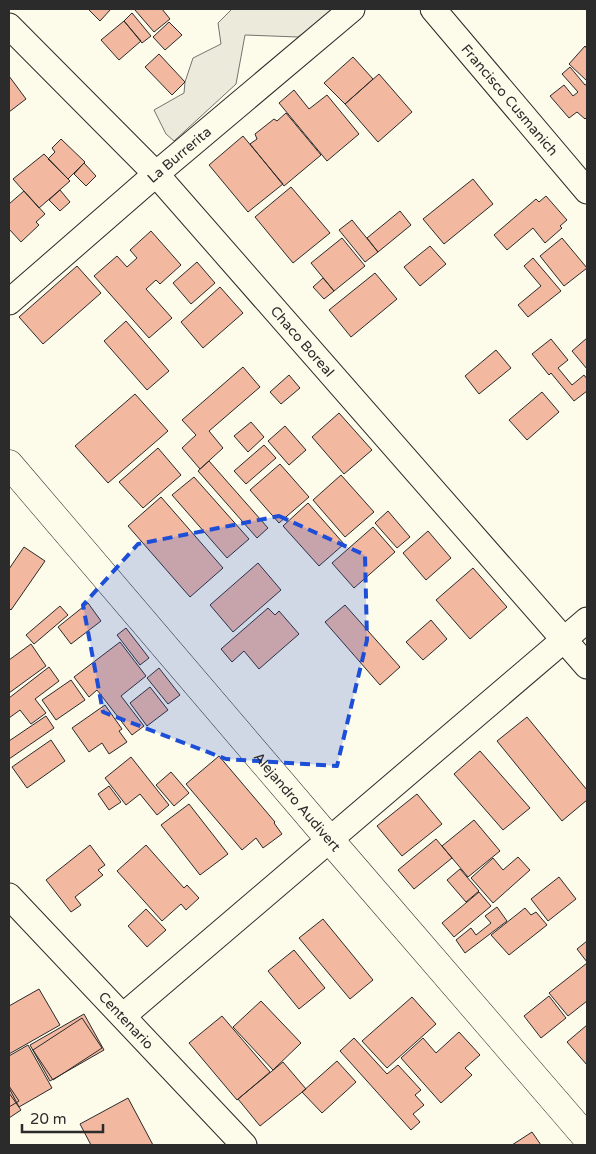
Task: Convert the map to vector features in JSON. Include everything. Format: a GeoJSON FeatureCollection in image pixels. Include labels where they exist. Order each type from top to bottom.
{"type":"FeatureCollection","features":[{"type":"Feature","properties":{"kind":"street","name":"La Burrerita"},"geometry":{"type":"LineString","coordinates":[[9,302],[156,174],[352,9]]}},
{"type":"Feature","properties":{"kind":"street","name":"Francisco Cusmanich"},"geometry":{"type":"LineString","coordinates":[[434,9],[587,191]]}},
{"type":"Feature","properties":{"kind":"street","name":"Chaco Boreal"},"geometry":{"type":"LineString","coordinates":[[9,26],[156,174],[587,666]]}},
{"type":"Feature","properties":{"kind":"street","name":"Alejandro Audivert"},"geometry":{"type":"LineString","coordinates":[[9,464],[587,1138]]}},
{"type":"Feature","properties":{"kind":"street"},"geometry":{"type":"LineString","coordinates":[[123,1016],[587,620]]}},
{"type":"Feature","properties":{"kind":"street","name":"Centenario"},"geometry":{"type":"LineString","coordinates":[[9,896],[244,1145]]}},
{"type":"Feature","properties":{"kind":"highlighted area"},"geometry":{"type":"Polygon","coordinates":[[[279,516],[365,555],[367,640],[337,766],[226,759],[103,712],[83,605],[138,544],[279,516]]]}},
{"type":"Feature","properties":{"kind":"shaded area"},"geometry":{"type":"Polygon","coordinates":[[[232,9],[338,9],[298,37],[245,35],[236,84],[174,141],[166,134],[154,110],[184,93],[185,82],[193,58],[221,44],[218,23],[232,9]]]}},
{"type":"Feature","properties":{"kind":"building"},"geometry":{"type":"Polygon","coordinates":[[[88,9],[111,9],[100,21],[88,9]]]}},
{"type":"Feature","properties":{"kind":"building"},"geometry":{"type":"Polygon","coordinates":[[[162,9],[170,19],[154,32],[135,10],[162,9]]]}},
{"type":"Feature","properties":{"kind":"building"},"geometry":{"type":"Polygon","coordinates":[[[132,13],[151,36],[142,43],[124,21],[132,13]]]}},
{"type":"Feature","properties":{"kind":"building"},"geometry":{"type":"Polygon","coordinates":[[[124,21],[141,41],[119,60],[101,40],[124,21]]]}},
{"type":"Feature","properties":{"kind":"building"},"geometry":{"type":"Polygon","coordinates":[[[169,22],[182,35],[165,50],[153,37],[169,22]]]}},
{"type":"Feature","properties":{"kind":"building"},"geometry":{"type":"Polygon","coordinates":[[[585,46],[587,49],[587,81],[569,64],[585,46]]]}},
{"type":"Feature","properties":{"kind":"building"},"geometry":{"type":"Polygon","coordinates":[[[159,54],[185,82],[172,95],[145,67],[159,54]]]}},
{"type":"Feature","properties":{"kind":"building"},"geometry":{"type":"Polygon","coordinates":[[[353,57],[373,79],[345,104],[324,83],[353,57]]]}},
{"type":"Feature","properties":{"kind":"building"},"geometry":{"type":"Polygon","coordinates":[[[570,67],[585,85],[587,84],[587,117],[585,119],[577,112],[569,118],[550,96],[564,85],[573,96],[578,92],[562,74],[570,67]]]}},
{"type":"Feature","properties":{"kind":"building"},"geometry":{"type":"Polygon","coordinates":[[[379,74],[412,112],[378,142],[345,104],[379,74]]]}},
{"type":"Feature","properties":{"kind":"building"},"geometry":{"type":"Polygon","coordinates":[[[9,76],[26,99],[9,112],[9,76]]]}},
{"type":"Feature","properties":{"kind":"building"},"geometry":{"type":"Polygon","coordinates":[[[294,90],[309,109],[327,95],[359,134],[327,161],[279,103],[294,90]]]}},
{"type":"Feature","properties":{"kind":"building"},"geometry":{"type":"Polygon","coordinates":[[[286,113],[321,155],[284,186],[250,144],[257,139],[255,134],[274,119],[277,121],[286,113]]]}},
{"type":"Feature","properties":{"kind":"building"},"geometry":{"type":"Polygon","coordinates":[[[243,136],[283,184],[248,212],[209,165],[243,136]]]}},
{"type":"Feature","properties":{"kind":"building"},"geometry":{"type":"Polygon","coordinates":[[[61,139],[85,162],[68,179],[48,159],[55,152],[52,148],[61,139]]]}},
{"type":"Feature","properties":{"kind":"building"},"geometry":{"type":"Polygon","coordinates":[[[44,154],[70,181],[39,208],[13,179],[44,154]]]}},
{"type":"Feature","properties":{"kind":"building"},"geometry":{"type":"Polygon","coordinates":[[[84,163],[96,176],[86,186],[74,174],[84,163]]]}},
{"type":"Feature","properties":{"kind":"building"},"geometry":{"type":"Polygon","coordinates":[[[473,179],[493,204],[444,244],[423,219],[473,179]]]}},
{"type":"Feature","properties":{"kind":"building"},"geometry":{"type":"Polygon","coordinates":[[[291,187],[330,233],[293,263],[255,217],[291,187]]]}},
{"type":"Feature","properties":{"kind":"building"},"geometry":{"type":"Polygon","coordinates":[[[60,190],[70,202],[60,211],[49,200],[60,190]]]}},
{"type":"Feature","properties":{"kind":"building"},"geometry":{"type":"Polygon","coordinates":[[[24,191],[45,214],[36,222],[39,225],[21,242],[9,229],[9,204],[24,191]]]}},
{"type":"Feature","properties":{"kind":"building"},"geometry":{"type":"Polygon","coordinates":[[[546,196],[567,220],[560,226],[562,228],[545,243],[533,228],[507,250],[494,235],[536,199],[539,202],[546,196]]]}},
{"type":"Feature","properties":{"kind":"building"},"geometry":{"type":"Polygon","coordinates":[[[400,211],[411,225],[378,252],[367,238],[400,211]]]}},
{"type":"Feature","properties":{"kind":"building"},"geometry":{"type":"Polygon","coordinates":[[[352,220],[378,252],[365,262],[339,230],[352,220]]]}},
{"type":"Feature","properties":{"kind":"building"},"geometry":{"type":"Polygon","coordinates":[[[151,231],[181,265],[160,284],[156,280],[146,289],[172,318],[149,338],[94,276],[117,256],[127,267],[137,258],[130,250],[151,231]]]}},
{"type":"Feature","properties":{"kind":"building"},"geometry":{"type":"Polygon","coordinates":[[[342,238],[365,266],[334,291],[311,263],[342,238]]]}},
{"type":"Feature","properties":{"kind":"building"},"geometry":{"type":"Polygon","coordinates":[[[562,238],[587,268],[564,286],[540,256],[562,238]]]}},
{"type":"Feature","properties":{"kind":"building"},"geometry":{"type":"Polygon","coordinates":[[[430,246],[446,264],[420,286],[404,267],[430,246]]]}},
{"type":"Feature","properties":{"kind":"building"},"geometry":{"type":"Polygon","coordinates":[[[533,258],[561,291],[528,317],[518,305],[541,286],[524,266],[533,258]]]}},
{"type":"Feature","properties":{"kind":"building"},"geometry":{"type":"Polygon","coordinates":[[[197,262],[215,283],[191,304],[173,283],[197,262]]]}},
{"type":"Feature","properties":{"kind":"building"},"geometry":{"type":"Polygon","coordinates":[[[77,266],[101,293],[43,344],[19,317],[77,266]]]}},
{"type":"Feature","properties":{"kind":"building"},"geometry":{"type":"Polygon","coordinates":[[[375,273],[397,299],[351,337],[329,310],[375,273]]]}},
{"type":"Feature","properties":{"kind":"building"},"geometry":{"type":"Polygon","coordinates":[[[323,278],[334,291],[324,299],[313,287],[323,278]]]}},
{"type":"Feature","properties":{"kind":"building"},"geometry":{"type":"Polygon","coordinates":[[[220,287],[243,313],[203,348],[181,322],[220,287]]]}},
{"type":"Feature","properties":{"kind":"building"},"geometry":{"type":"Polygon","coordinates":[[[126,321],[169,371],[147,390],[104,341],[126,321]]]}},
{"type":"Feature","properties":{"kind":"building"},"geometry":{"type":"Polygon","coordinates":[[[587,338],[587,369],[572,351],[587,338]]]}},
{"type":"Feature","properties":{"kind":"building"},"geometry":{"type":"Polygon","coordinates":[[[551,339],[568,360],[558,368],[572,385],[584,375],[587,379],[587,391],[574,401],[551,373],[549,375],[532,354],[551,339]]]}},
{"type":"Feature","properties":{"kind":"building"},"geometry":{"type":"Polygon","coordinates":[[[496,350],[511,368],[479,394],[465,376],[496,350]]]}},
{"type":"Feature","properties":{"kind":"building"},"geometry":{"type":"Polygon","coordinates":[[[243,367],[260,387],[209,431],[223,448],[200,469],[182,448],[196,435],[182,420],[243,367]]]}},
{"type":"Feature","properties":{"kind":"building"},"geometry":{"type":"Polygon","coordinates":[[[289,375],[300,388],[281,404],[270,392],[289,375]]]}},
{"type":"Feature","properties":{"kind":"building"},"geometry":{"type":"Polygon","coordinates":[[[542,392],[559,412],[527,440],[509,420],[542,392]]]}},
{"type":"Feature","properties":{"kind":"building"},"geometry":{"type":"Polygon","coordinates":[[[135,394],[168,431],[108,483],[75,446],[135,394]]]}},
{"type":"Feature","properties":{"kind":"building"},"geometry":{"type":"Polygon","coordinates":[[[339,413],[372,450],[344,474],[312,437],[339,413]]]}},
{"type":"Feature","properties":{"kind":"building"},"geometry":{"type":"Polygon","coordinates":[[[251,422],[264,437],[248,452],[234,436],[251,422]]]}},
{"type":"Feature","properties":{"kind":"building"},"geometry":{"type":"Polygon","coordinates":[[[285,426],[306,450],[289,465],[268,441],[285,426]]]}},
{"type":"Feature","properties":{"kind":"building"},"geometry":{"type":"Polygon","coordinates":[[[264,445],[276,458],[246,484],[234,471],[264,445]]]}},
{"type":"Feature","properties":{"kind":"building"},"geometry":{"type":"Polygon","coordinates":[[[158,448],[181,475],[143,508],[119,482],[158,448]]]}},
{"type":"Feature","properties":{"kind":"building"},"geometry":{"type":"Polygon","coordinates":[[[209,461],[268,528],[257,538],[198,471],[209,461]]]}},
{"type":"Feature","properties":{"kind":"building"},"geometry":{"type":"Polygon","coordinates":[[[280,464],[309,497],[279,523],[250,490],[280,464]]]}},
{"type":"Feature","properties":{"kind":"building"},"geometry":{"type":"Polygon","coordinates":[[[341,475],[374,512],[345,537],[313,500],[341,475]]]}},
{"type":"Feature","properties":{"kind":"building"},"geometry":{"type":"Polygon","coordinates":[[[194,477],[249,539],[227,558],[172,495],[194,477]]]}},
{"type":"Feature","properties":{"kind":"building"},"geometry":{"type":"Polygon","coordinates":[[[161,497],[223,568],[190,597],[128,526],[161,497]]]}},
{"type":"Feature","properties":{"kind":"building"},"geometry":{"type":"Polygon","coordinates":[[[308,503],[344,544],[319,566],[283,526],[308,503]]]}},
{"type":"Feature","properties":{"kind":"building"},"geometry":{"type":"Polygon","coordinates":[[[388,511],[410,537],[397,548],[375,523],[388,511]]]}},
{"type":"Feature","properties":{"kind":"building"},"geometry":{"type":"Polygon","coordinates":[[[373,527],[395,552],[354,588],[332,563],[373,527]]]}},
{"type":"Feature","properties":{"kind":"building"},"geometry":{"type":"Polygon","coordinates":[[[428,531],[451,558],[426,580],[403,553],[428,531]]]}},
{"type":"Feature","properties":{"kind":"building"},"geometry":{"type":"Polygon","coordinates":[[[24,547],[45,561],[11,610],[9,608],[9,569],[24,547]]]}},
{"type":"Feature","properties":{"kind":"building"},"geometry":{"type":"Polygon","coordinates":[[[258,563],[281,590],[233,632],[210,605],[258,563]]]}},
{"type":"Feature","properties":{"kind":"building"},"geometry":{"type":"Polygon","coordinates":[[[473,568],[507,607],[470,639],[436,600],[473,568]]]}},
{"type":"Feature","properties":{"kind":"building"},"geometry":{"type":"Polygon","coordinates":[[[88,603],[101,621],[71,644],[58,627],[88,603]]]}},
{"type":"Feature","properties":{"kind":"building"},"geometry":{"type":"Polygon","coordinates":[[[345,605],[400,667],[380,685],[325,622],[345,605]]]}},
{"type":"Feature","properties":{"kind":"building"},"geometry":{"type":"Polygon","coordinates":[[[60,606],[68,615],[34,644],[26,635],[60,606]]]}},
{"type":"Feature","properties":{"kind":"building"},"geometry":{"type":"Polygon","coordinates":[[[268,608],[275,615],[279,611],[299,634],[259,669],[244,651],[232,662],[221,649],[268,608]]]}},
{"type":"Feature","properties":{"kind":"building"},"geometry":{"type":"Polygon","coordinates":[[[431,620],[447,639],[423,660],[406,642],[431,620]]]}},
{"type":"Feature","properties":{"kind":"building"},"geometry":{"type":"Polygon","coordinates":[[[126,628],[149,658],[140,665],[117,635],[126,628]]]}},
{"type":"Feature","properties":{"kind":"building"},"geometry":{"type":"Polygon","coordinates":[[[120,642],[146,676],[121,696],[144,726],[132,735],[97,690],[89,697],[74,677],[120,642]]]}},
{"type":"Feature","properties":{"kind":"building"},"geometry":{"type":"Polygon","coordinates":[[[31,644],[46,666],[9,693],[9,660],[31,644]]]}},
{"type":"Feature","properties":{"kind":"building"},"geometry":{"type":"Polygon","coordinates":[[[49,667],[59,681],[35,699],[46,713],[31,724],[20,710],[9,718],[9,698],[49,667]]]}},
{"type":"Feature","properties":{"kind":"building"},"geometry":{"type":"Polygon","coordinates":[[[159,668],[180,695],[168,704],[147,678],[159,668]]]}},
{"type":"Feature","properties":{"kind":"building"},"geometry":{"type":"Polygon","coordinates":[[[71,680],[85,700],[56,720],[42,700],[71,680]]]}},
{"type":"Feature","properties":{"kind":"building"},"geometry":{"type":"Polygon","coordinates":[[[150,687],[168,710],[147,726],[130,703],[150,687]]]}},
{"type":"Feature","properties":{"kind":"building"},"geometry":{"type":"Polygon","coordinates":[[[105,705],[122,729],[119,731],[127,742],[109,754],[102,743],[89,752],[72,728],[105,705]]]}},
{"type":"Feature","properties":{"kind":"building"},"geometry":{"type":"Polygon","coordinates":[[[46,716],[54,728],[9,759],[9,741],[46,716]]]}},
{"type":"Feature","properties":{"kind":"building"},"geometry":{"type":"Polygon","coordinates":[[[527,717],[587,790],[587,800],[562,821],[497,741],[527,717]]]}},
{"type":"Feature","properties":{"kind":"building"},"geometry":{"type":"Polygon","coordinates":[[[51,740],[65,761],[27,788],[12,767],[51,740]]]}},
{"type":"Feature","properties":{"kind":"building"},"geometry":{"type":"Polygon","coordinates":[[[480,751],[530,808],[503,830],[454,774],[480,751]]]}},
{"type":"Feature","properties":{"kind":"building"},"geometry":{"type":"Polygon","coordinates":[[[219,756],[275,822],[282,834],[263,848],[256,838],[242,850],[186,784],[219,756]]]}},
{"type":"Feature","properties":{"kind":"building"},"geometry":{"type":"Polygon","coordinates":[[[131,757],[169,805],[157,815],[140,794],[126,805],[105,778],[131,757]]]}},
{"type":"Feature","properties":{"kind":"building"},"geometry":{"type":"Polygon","coordinates":[[[171,772],[189,793],[174,806],[156,785],[171,772]]]}},
{"type":"Feature","properties":{"kind":"building"},"geometry":{"type":"Polygon","coordinates":[[[109,786],[121,802],[109,810],[98,794],[109,786]]]}},
{"type":"Feature","properties":{"kind":"building"},"geometry":{"type":"Polygon","coordinates":[[[417,794],[442,824],[402,856],[377,826],[417,794]]]}},
{"type":"Feature","properties":{"kind":"building"},"geometry":{"type":"Polygon","coordinates":[[[189,804],[228,854],[200,875],[161,825],[189,804]]]}},
{"type":"Feature","properties":{"kind":"building"},"geometry":{"type":"Polygon","coordinates":[[[474,820],[500,851],[468,877],[442,846],[474,820]]]}},
{"type":"Feature","properties":{"kind":"building"},"geometry":{"type":"Polygon","coordinates":[[[436,839],[452,858],[414,889],[398,870],[436,839]]]}},
{"type":"Feature","properties":{"kind":"building"},"geometry":{"type":"Polygon","coordinates":[[[90,845],[105,865],[98,870],[103,875],[75,897],[81,905],[71,912],[46,880],[90,845]]]}},
{"type":"Feature","properties":{"kind":"building"},"geometry":{"type":"Polygon","coordinates":[[[146,845],[184,888],[187,885],[199,898],[186,910],[181,904],[162,921],[117,871],[146,845]]]}},
{"type":"Feature","properties":{"kind":"building"},"geometry":{"type":"Polygon","coordinates":[[[518,857],[530,870],[493,903],[471,878],[493,858],[503,870],[518,857]]]}},
{"type":"Feature","properties":{"kind":"building"},"geometry":{"type":"Polygon","coordinates":[[[460,869],[479,891],[466,902],[447,880],[460,869]]]}},
{"type":"Feature","properties":{"kind":"building"},"geometry":{"type":"Polygon","coordinates":[[[559,877],[576,899],[548,921],[531,899],[559,877]]]}},
{"type":"Feature","properties":{"kind":"building"},"geometry":{"type":"Polygon","coordinates":[[[479,892],[491,906],[454,937],[442,923],[479,892]]]}},
{"type":"Feature","properties":{"kind":"building"},"geometry":{"type":"Polygon","coordinates":[[[497,907],[507,921],[465,953],[456,940],[471,928],[476,935],[491,923],[485,916],[497,907]]]}},
{"type":"Feature","properties":{"kind":"building"},"geometry":{"type":"Polygon","coordinates":[[[525,908],[531,915],[536,912],[547,925],[509,955],[491,935],[525,908]]]}},
{"type":"Feature","properties":{"kind":"building"},"geometry":{"type":"Polygon","coordinates":[[[146,909],[166,930],[147,947],[128,926],[146,909]]]}},
{"type":"Feature","properties":{"kind":"building"},"geometry":{"type":"Polygon","coordinates":[[[323,919],[373,980],[350,999],[299,938],[323,919]]]}},
{"type":"Feature","properties":{"kind":"building"},"geometry":{"type":"Polygon","coordinates":[[[587,941],[587,962],[577,949],[587,941]]]}},
{"type":"Feature","properties":{"kind":"building"},"geometry":{"type":"Polygon","coordinates":[[[294,950],[325,988],[299,1009],[268,971],[294,950]]]}},
{"type":"Feature","properties":{"kind":"building"},"geometry":{"type":"Polygon","coordinates":[[[587,963],[587,1001],[568,1016],[549,993],[587,963]]]}},
{"type":"Feature","properties":{"kind":"building"},"geometry":{"type":"Polygon","coordinates":[[[39,989],[60,1025],[9,1054],[9,1006],[39,989]]]}},
{"type":"Feature","properties":{"kind":"building"},"geometry":{"type":"Polygon","coordinates":[[[549,996],[566,1018],[541,1038],[524,1016],[549,996]]]}},
{"type":"Feature","properties":{"kind":"building"},"geometry":{"type":"Polygon","coordinates":[[[412,997],[436,1024],[387,1068],[362,1041],[412,997]]]}},
{"type":"Feature","properties":{"kind":"building"},"geometry":{"type":"Polygon","coordinates":[[[261,1001],[301,1043],[273,1070],[233,1027],[261,1001]]]}},
{"type":"Feature","properties":{"kind":"building"},"geometry":{"type":"Polygon","coordinates":[[[84,1014],[104,1050],[50,1081],[30,1045],[84,1014]]]}},
{"type":"Feature","properties":{"kind":"building"},"geometry":{"type":"Polygon","coordinates":[[[222,1016],[270,1072],[237,1100],[189,1043],[222,1016]]]}},
{"type":"Feature","properties":{"kind":"building"},"geometry":{"type":"Polygon","coordinates":[[[82,1018],[102,1048],[53,1080],[33,1050],[82,1018]]]}},
{"type":"Feature","properties":{"kind":"building"},"geometry":{"type":"Polygon","coordinates":[[[587,1025],[587,1065],[567,1042],[587,1025]]]}},
{"type":"Feature","properties":{"kind":"building"},"geometry":{"type":"Polygon","coordinates":[[[459,1032],[480,1055],[465,1068],[472,1075],[441,1103],[401,1058],[423,1038],[436,1053],[459,1032]]]}},
{"type":"Feature","properties":{"kind":"building"},"geometry":{"type":"Polygon","coordinates":[[[354,1038],[387,1074],[398,1065],[421,1090],[415,1095],[424,1105],[413,1114],[420,1122],[411,1130],[340,1051],[354,1038]]]}},
{"type":"Feature","properties":{"kind":"building"},"geometry":{"type":"Polygon","coordinates":[[[28,1045],[52,1088],[19,1107],[9,1088],[9,1056],[28,1045]]]}},
{"type":"Feature","properties":{"kind":"building"},"geometry":{"type":"Polygon","coordinates":[[[337,1061],[356,1082],[322,1113],[302,1092],[337,1061]]]}},
{"type":"Feature","properties":{"kind":"building"},"geometry":{"type":"Polygon","coordinates":[[[283,1062],[306,1089],[260,1126],[238,1099],[283,1062]]]}},
{"type":"Feature","properties":{"kind":"building"},"geometry":{"type":"Polygon","coordinates":[[[9,1086],[19,1101],[9,1107],[9,1086]]]}},
{"type":"Feature","properties":{"kind":"building"},"geometry":{"type":"Polygon","coordinates":[[[9,1093],[21,1110],[9,1118],[9,1093]]]}},
{"type":"Feature","properties":{"kind":"building"},"geometry":{"type":"Polygon","coordinates":[[[128,1098],[153,1145],[91,1145],[80,1124],[128,1098]]]}},
{"type":"Feature","properties":{"kind":"building"},"geometry":{"type":"Polygon","coordinates":[[[532,1132],[541,1145],[512,1145],[532,1132]]]}}]}
